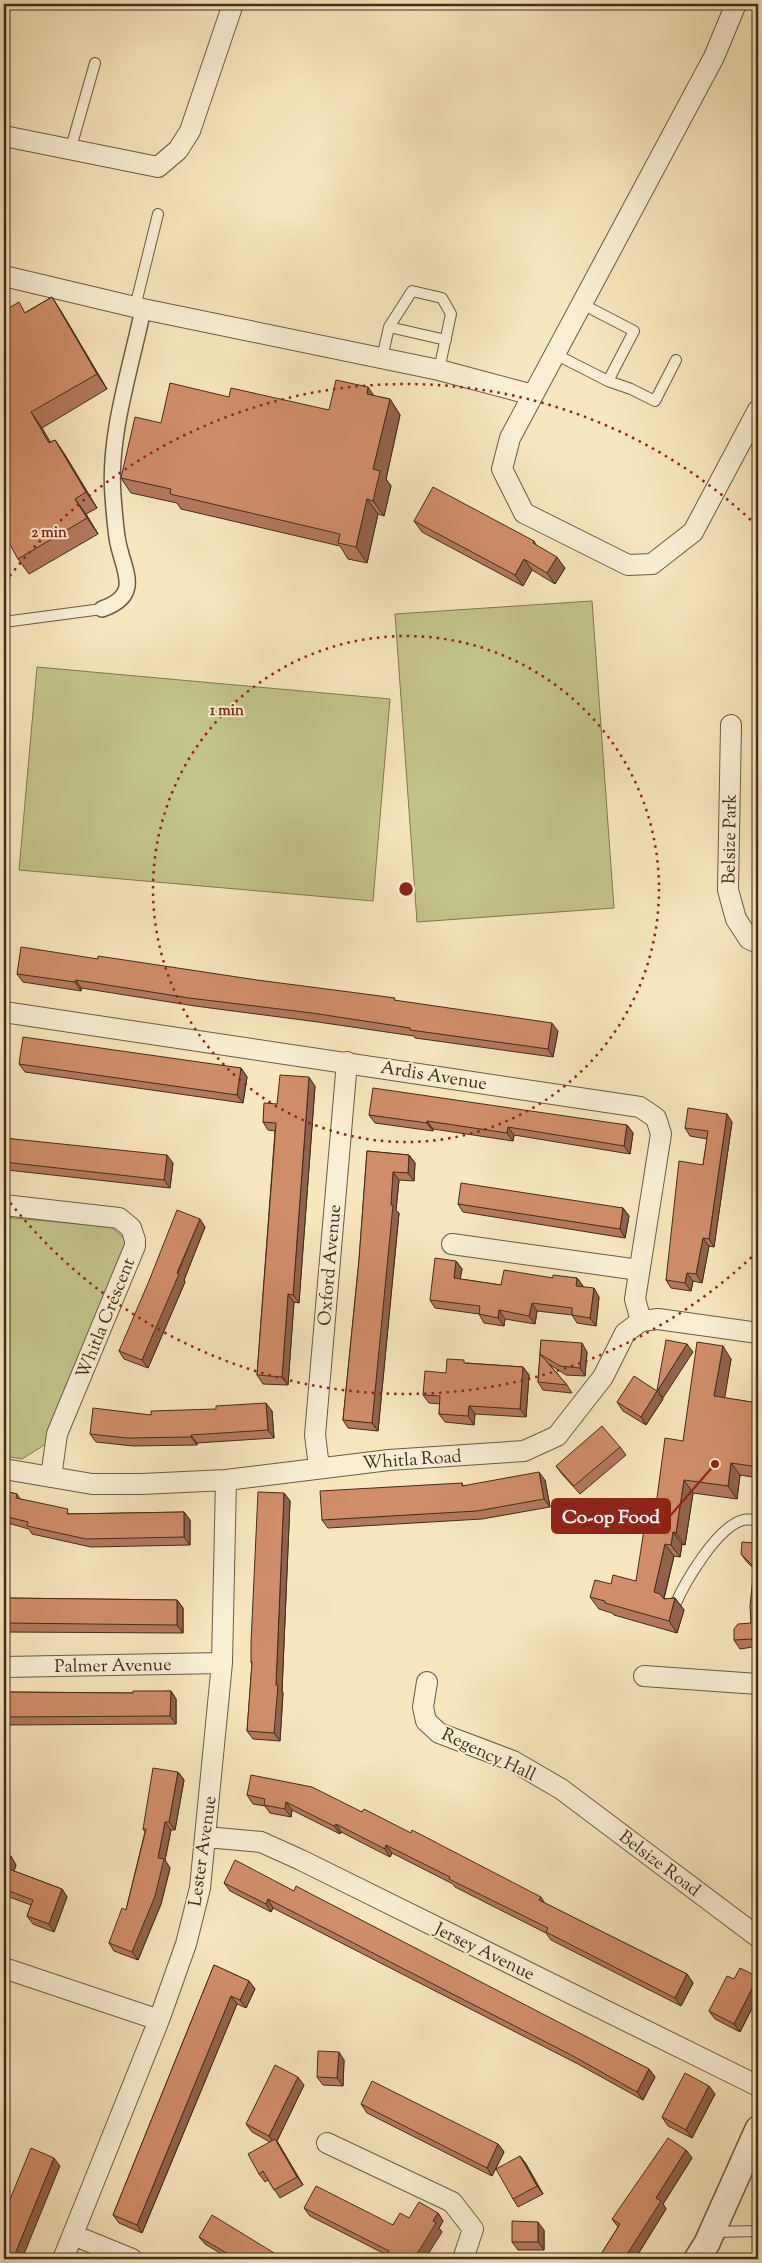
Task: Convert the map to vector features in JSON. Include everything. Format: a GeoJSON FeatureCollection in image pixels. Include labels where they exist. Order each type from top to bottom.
{"type":"FeatureCollection","features":[{"type":"Feature","properties":{"kind":"street"},"geometry":{"type":"LineString","coordinates":[[4,136],[70,151],[158,166],[178,150],[190,130],[233,4]]}},
{"type":"Feature","properties":{"kind":"street"},"geometry":{"type":"LineString","coordinates":[[736,4],[714,56],[510,438],[502,469],[524,513],[628,565],[652,564],[693,532],[758,410]]}},
{"type":"Feature","properties":{"kind":"street"},"geometry":{"type":"LineString","coordinates":[[4,276],[139,308],[439,370],[533,395]]}},
{"type":"Feature","properties":{"kind":"street"},"geometry":{"type":"LineString","coordinates":[[102,609],[116,604],[126,592],[128,576],[117,539],[112,480],[116,434],[139,308]]}},
{"type":"Feature","properties":{"kind":"street","name":"Belsize Park"},"geometry":{"type":"LineString","coordinates":[[731,725],[728,890],[736,919],[748,938],[758,943]]}},
{"type":"Feature","properties":{"kind":"street","name":"Ardis Avenue"},"geometry":{"type":"LineString","coordinates":[[4,1012],[640,1107],[656,1118],[661,1134],[635,1299],[641,1321]]}},
{"type":"Feature","properties":{"kind":"street","name":"Oxford Avenue"},"geometry":{"type":"LineString","coordinates":[[319,1467],[314,1435],[347,1062]]}},
{"type":"Feature","properties":{"kind":"street","name":"Whitla Crescent"},"geometry":{"type":"LineString","coordinates":[[4,1206],[119,1218],[131,1228],[136,1240],[57,1434],[52,1477]]}},
{"type":"Feature","properties":{"kind":"street"},"geometry":{"type":"LineString","coordinates":[[452,1244],[639,1270]]}},
{"type":"Feature","properties":{"kind":"street"},"geometry":{"type":"LineString","coordinates":[[641,1321],[658,1319],[758,1333]]}},
{"type":"Feature","properties":{"kind":"street","name":"Whitla Road"},"geometry":{"type":"LineString","coordinates":[[4,1469],[92,1484],[226,1480],[319,1467],[389,1460],[524,1451],[557,1436],[603,1377],[625,1333],[641,1321]]}},
{"type":"Feature","properties":{"kind":"street","name":"Lester Avenue"},"geometry":{"type":"LineString","coordinates":[[63,2259],[158,2020],[186,1944],[200,1888],[222,1663],[226,1480]]}},
{"type":"Feature","properties":{"kind":"street","name":"Palmer Avenue"},"geometry":{"type":"LineString","coordinates":[[4,1667],[222,1663]]}},
{"type":"Feature","properties":{"kind":"street"},"geometry":{"type":"LineString","coordinates":[[644,1676],[758,1684]]}},
{"type":"Feature","properties":{"kind":"street","name":"Regency Hall"},"geometry":{"type":"LineString","coordinates":[[427,1682],[423,1707],[426,1721],[439,1733],[512,1761],[561,1789]]}},
{"type":"Feature","properties":{"kind":"street","name":"Belsize Road"},"geometry":{"type":"LineString","coordinates":[[561,1789],[758,1937]]}},
{"type":"Feature","properties":{"kind":"street","name":"Jersey Avenue"},"geometry":{"type":"LineString","coordinates":[[206,1838],[261,1842],[758,2086]]}},
{"type":"Feature","properties":{"kind":"street"},"geometry":{"type":"LineString","coordinates":[[4,1968],[158,2020]]}},
{"type":"Feature","properties":{"kind":"street"},"geometry":{"type":"LineString","coordinates":[[697,2259],[712,2232],[758,2129]]}},
{"type":"Feature","properties":{"kind":"street"},"geometry":{"type":"LineString","coordinates":[[328,2143],[452,2202],[473,2230],[463,2259]]}},
{"type":"Feature","properties":{"kind":"street"},"geometry":{"type":"LineString","coordinates":[[73,2235],[132,2259]]}},
{"type":"Feature","properties":{"kind":"lane"},"geometry":{"type":"LineString","coordinates":[[70,151],[95,63]]}},
{"type":"Feature","properties":{"kind":"lane"},"geometry":{"type":"LineString","coordinates":[[139,308],[158,214]]}},
{"type":"Feature","properties":{"kind":"lane"},"geometry":{"type":"LineString","coordinates":[[382,358],[389,327],[412,291],[442,298],[451,314],[439,370]]}},
{"type":"Feature","properties":{"kind":"lane"},"geometry":{"type":"LineString","coordinates":[[582,304],[634,331],[608,381]]}},
{"type":"Feature","properties":{"kind":"lane"},"geometry":{"type":"LineString","coordinates":[[389,327],[446,340]]}},
{"type":"Feature","properties":{"kind":"lane"},"geometry":{"type":"LineString","coordinates":[[555,354],[608,381],[631,389],[655,401],[676,360]]}},
{"type":"Feature","properties":{"kind":"lane"},"geometry":{"type":"LineString","coordinates":[[4,622],[102,609]]}},
{"type":"Feature","properties":{"kind":"lane"},"geometry":{"type":"LineString","coordinates":[[675,1605],[691,1571],[724,1532],[733,1524],[744,1520],[758,1520]]}},
{"type":"Feature","properties":{"kind":"lane"},"geometry":{"type":"LineString","coordinates":[[712,2232],[758,2231]]}},
{"type":"Feature","properties":{"kind":"shaded area"},"geometry":{"type":"Polygon","coordinates":[[[592,601],[614,908],[417,922],[395,614],[592,601]]]}},
{"type":"Feature","properties":{"kind":"shaded area"},"geometry":{"type":"Polygon","coordinates":[[[37,667],[390,699],[373,901],[19,870],[37,667]]]}},
{"type":"Feature","properties":{"kind":"shaded area"},"geometry":{"type":"Polygon","coordinates":[[[4,1217],[111,1227],[126,1240],[126,1252],[49,1442],[22,1459],[4,1456],[4,1217]]]}},
{"type":"Feature","properties":{"kind":"building"},"geometry":{"type":"Polygon","coordinates":[[[52,297],[97,374],[31,412],[49,443],[55,440],[86,492],[75,499],[87,518],[18,559],[4,534],[4,311],[19,302],[25,313],[52,297]]]}},
{"type":"Feature","properties":{"kind":"building"},"geometry":{"type":"Polygon","coordinates":[[[336,380],[368,387],[367,394],[390,399],[373,469],[380,471],[373,501],[367,499],[356,547],[338,543],[340,534],[170,494],[171,489],[121,478],[135,417],[161,423],[170,383],[229,397],[231,388],[329,410],[336,380]]]}},
{"type":"Feature","properties":{"kind":"building"},"geometry":{"type":"Polygon","coordinates":[[[433,487],[534,541],[533,543],[557,557],[547,573],[524,559],[515,575],[414,521],[433,487]]]}},
{"type":"Feature","properties":{"kind":"building"},"geometry":{"type":"Polygon","coordinates":[[[21,947],[395,998],[394,1000],[552,1023],[548,1049],[410,1030],[410,1028],[312,1013],[189,998],[76,980],[75,982],[17,974],[21,947]]]}},
{"type":"Feature","properties":{"kind":"building"},"geometry":{"type":"Polygon","coordinates":[[[23,1037],[241,1068],[237,1095],[19,1064],[23,1037]]]}},
{"type":"Feature","properties":{"kind":"building"},"geometry":{"type":"Polygon","coordinates":[[[280,1075],[309,1077],[293,1295],[288,1294],[282,1377],[257,1375],[276,1123],[263,1122],[264,1103],[277,1104],[280,1075]]]}},
{"type":"Feature","properties":{"kind":"building"},"geometry":{"type":"Polygon","coordinates":[[[373,1088],[627,1125],[624,1146],[508,1127],[507,1133],[427,1121],[427,1123],[369,1115],[373,1088]]]}},
{"type":"Feature","properties":{"kind":"building"},"geometry":{"type":"Polygon","coordinates":[[[688,1108],[727,1114],[709,1239],[703,1238],[696,1274],[687,1273],[685,1283],[666,1280],[679,1161],[703,1165],[708,1131],[685,1128],[688,1108]]]}},
{"type":"Feature","properties":{"kind":"building"},"geometry":{"type":"Polygon","coordinates":[[[4,1138],[167,1155],[164,1180],[4,1162],[4,1138]]]}},
{"type":"Feature","properties":{"kind":"building"},"geometry":{"type":"Polygon","coordinates":[[[367,1151],[409,1155],[408,1173],[393,1172],[391,1205],[393,1205],[372,1423],[343,1420],[359,1260],[367,1151]]]}},
{"type":"Feature","properties":{"kind":"building"},"geometry":{"type":"Polygon","coordinates":[[[461,1183],[623,1208],[620,1229],[458,1204],[461,1183]]]}},
{"type":"Feature","properties":{"kind":"building"},"geometry":{"type":"Polygon","coordinates":[[[177,1210],[200,1219],[177,1273],[179,1274],[142,1360],[119,1351],[177,1210]]]}},
{"type":"Feature","properties":{"kind":"building"},"geometry":{"type":"Polygon","coordinates":[[[435,1258],[456,1261],[454,1278],[501,1285],[504,1270],[553,1278],[553,1275],[577,1278],[576,1286],[594,1288],[590,1318],[572,1315],[572,1308],[532,1303],[529,1316],[499,1310],[498,1318],[479,1314],[480,1306],[430,1300],[435,1258]]]}},
{"type":"Feature","properties":{"kind":"building"},"geometry":{"type":"Polygon","coordinates":[[[541,1340],[582,1343],[580,1368],[560,1366],[540,1354],[541,1340]]]}},
{"type":"Feature","properties":{"kind":"building"},"geometry":{"type":"Polygon","coordinates":[[[666,1340],[687,1344],[657,1390],[666,1340]]]}},
{"type":"Feature","properties":{"kind":"building"},"geometry":{"type":"Polygon","coordinates":[[[697,1342],[723,1346],[714,1396],[758,1403],[758,1450],[755,1449],[752,1466],[731,1463],[728,1486],[684,1480],[676,1533],[673,1532],[671,1545],[665,1544],[654,1592],[660,1594],[664,1599],[675,1598],[669,1621],[590,1597],[595,1580],[611,1584],[613,1575],[636,1581],[648,1504],[656,1505],[665,1438],[683,1441],[697,1342]]]}},
{"type":"Feature","properties":{"kind":"building"},"geometry":{"type":"Polygon","coordinates":[[[540,1354],[567,1385],[538,1382],[540,1354]]]}},
{"type":"Feature","properties":{"kind":"building"},"geometry":{"type":"Polygon","coordinates":[[[447,1359],[464,1360],[464,1363],[523,1367],[520,1409],[469,1406],[468,1416],[439,1414],[440,1396],[423,1395],[425,1371],[446,1373],[447,1359]]]}},
{"type":"Feature","properties":{"kind":"building"},"geometry":{"type":"Polygon","coordinates":[[[634,1376],[657,1391],[641,1417],[617,1402],[634,1376]]]}},
{"type":"Feature","properties":{"kind":"building"},"geometry":{"type":"Polygon","coordinates":[[[266,1403],[268,1430],[191,1435],[191,1437],[127,1438],[90,1434],[93,1408],[151,1415],[151,1411],[216,1409],[216,1406],[266,1403]]]}},
{"type":"Feature","properties":{"kind":"building"},"geometry":{"type":"Polygon","coordinates":[[[602,1426],[620,1447],[574,1486],[556,1466],[602,1426]]]}},
{"type":"Feature","properties":{"kind":"building"},"geometry":{"type":"Polygon","coordinates":[[[539,1472],[544,1499],[477,1511],[322,1520],[320,1491],[462,1483],[462,1486],[539,1472]]]}},
{"type":"Feature","properties":{"kind":"building"},"geometry":{"type":"Polygon","coordinates":[[[4,1491],[17,1494],[16,1498],[68,1509],[67,1514],[184,1512],[184,1537],[86,1539],[27,1526],[28,1522],[4,1516],[4,1491]]]}},
{"type":"Feature","properties":{"kind":"building"},"geometry":{"type":"Polygon","coordinates":[[[258,1492],[284,1493],[276,1685],[278,1685],[274,1733],[247,1731],[252,1662],[251,1643],[258,1492]]]}},
{"type":"Feature","properties":{"kind":"building"},"geometry":{"type":"Polygon","coordinates":[[[758,1526],[758,1648],[753,1649],[752,1639],[734,1640],[734,1629],[738,1624],[751,1623],[750,1606],[754,1567],[741,1554],[742,1542],[756,1543],[758,1526]]]}},
{"type":"Feature","properties":{"kind":"building"},"geometry":{"type":"Polygon","coordinates":[[[4,1598],[177,1600],[177,1625],[4,1623],[4,1598]]]}},
{"type":"Feature","properties":{"kind":"building"},"geometry":{"type":"Polygon","coordinates":[[[133,1691],[171,1691],[170,1716],[4,1717],[4,1692],[133,1693],[133,1691]]]}},
{"type":"Feature","properties":{"kind":"building"},"geometry":{"type":"Polygon","coordinates":[[[153,1768],[178,1772],[169,1822],[165,1822],[158,1858],[164,1859],[155,1896],[132,1952],[109,1943],[122,1908],[126,1910],[146,1829],[143,1829],[153,1768]]]}},
{"type":"Feature","properties":{"kind":"building"},"geometry":{"type":"Polygon","coordinates":[[[251,1775],[312,1787],[362,1812],[364,1809],[411,1833],[412,1830],[541,1897],[539,1900],[687,1974],[675,1998],[546,1932],[548,1928],[449,1879],[450,1877],[386,1845],[385,1849],[336,1824],[334,1826],[286,1802],[285,1809],[264,1805],[265,1799],[247,1795],[251,1775]]]}},
{"type":"Feature","properties":{"kind":"building"},"geometry":{"type":"Polygon","coordinates":[[[4,1854],[11,1856],[6,1868],[62,1889],[49,1924],[27,1916],[33,1900],[4,1889],[4,1854]]]}},
{"type":"Feature","properties":{"kind":"building"},"geometry":{"type":"Polygon","coordinates":[[[235,1860],[294,1891],[296,1886],[649,2069],[637,2092],[573,2056],[268,1899],[266,1904],[224,1883],[235,1860]]]}},
{"type":"Feature","properties":{"kind":"building"},"geometry":{"type":"Polygon","coordinates":[[[214,1965],[249,1981],[240,2000],[231,1996],[137,2225],[113,2215],[214,1965]]]}},
{"type":"Feature","properties":{"kind":"building"},"geometry":{"type":"Polygon","coordinates":[[[740,1968],[758,1977],[734,2024],[709,2011],[727,1976],[734,1979],[740,1968]]]}},
{"type":"Feature","properties":{"kind":"building"},"geometry":{"type":"Polygon","coordinates":[[[318,2051],[339,2052],[337,2078],[317,2077],[318,2051]]]}},
{"type":"Feature","properties":{"kind":"building"},"geometry":{"type":"Polygon","coordinates":[[[275,2065],[298,2077],[269,2136],[246,2124],[275,2065]]]}},
{"type":"Feature","properties":{"kind":"building"},"geometry":{"type":"Polygon","coordinates":[[[685,2073],[709,2086],[686,2130],[662,2117],[685,2073]]]}},
{"type":"Feature","properties":{"kind":"building"},"geometry":{"type":"Polygon","coordinates":[[[372,2081],[498,2144],[487,2168],[361,2104],[372,2081]]]}},
{"type":"Feature","properties":{"kind":"building"},"geometry":{"type":"Polygon","coordinates":[[[668,2138],[686,2150],[656,2198],[661,2201],[624,2259],[598,2259],[620,2224],[612,2219],[668,2138]]]}},
{"type":"Feature","properties":{"kind":"building"},"geometry":{"type":"Polygon","coordinates":[[[275,2139],[297,2177],[274,2190],[263,2171],[259,2174],[248,2154],[275,2139]]]}},
{"type":"Feature","properties":{"kind":"building"},"geometry":{"type":"Polygon","coordinates":[[[31,2148],[54,2158],[13,2259],[4,2259],[4,2214],[31,2148]]]}},
{"type":"Feature","properties":{"kind":"building"},"geometry":{"type":"Polygon","coordinates":[[[520,2156],[537,2186],[513,2199],[496,2169],[520,2156]]]}},
{"type":"Feature","properties":{"kind":"building"},"geometry":{"type":"Polygon","coordinates":[[[316,2186],[393,2225],[400,2213],[409,2218],[419,2202],[438,2213],[433,2221],[436,2223],[414,2259],[384,2259],[389,2251],[304,2208],[316,2186]]]}},
{"type":"Feature","properties":{"kind":"building"},"geometry":{"type":"Polygon","coordinates":[[[212,2215],[284,2259],[237,2259],[199,2237],[212,2215]]]}},
{"type":"Feature","properties":{"kind":"building"},"geometry":{"type":"Polygon","coordinates":[[[512,2221],[538,2222],[538,2242],[512,2242],[512,2221]]]}},
{"type":"Feature","properties":{"kind":"place","name":"Co-op Food"},"geometry":{"type":"Point","coordinates":[715,1464]}}]}
